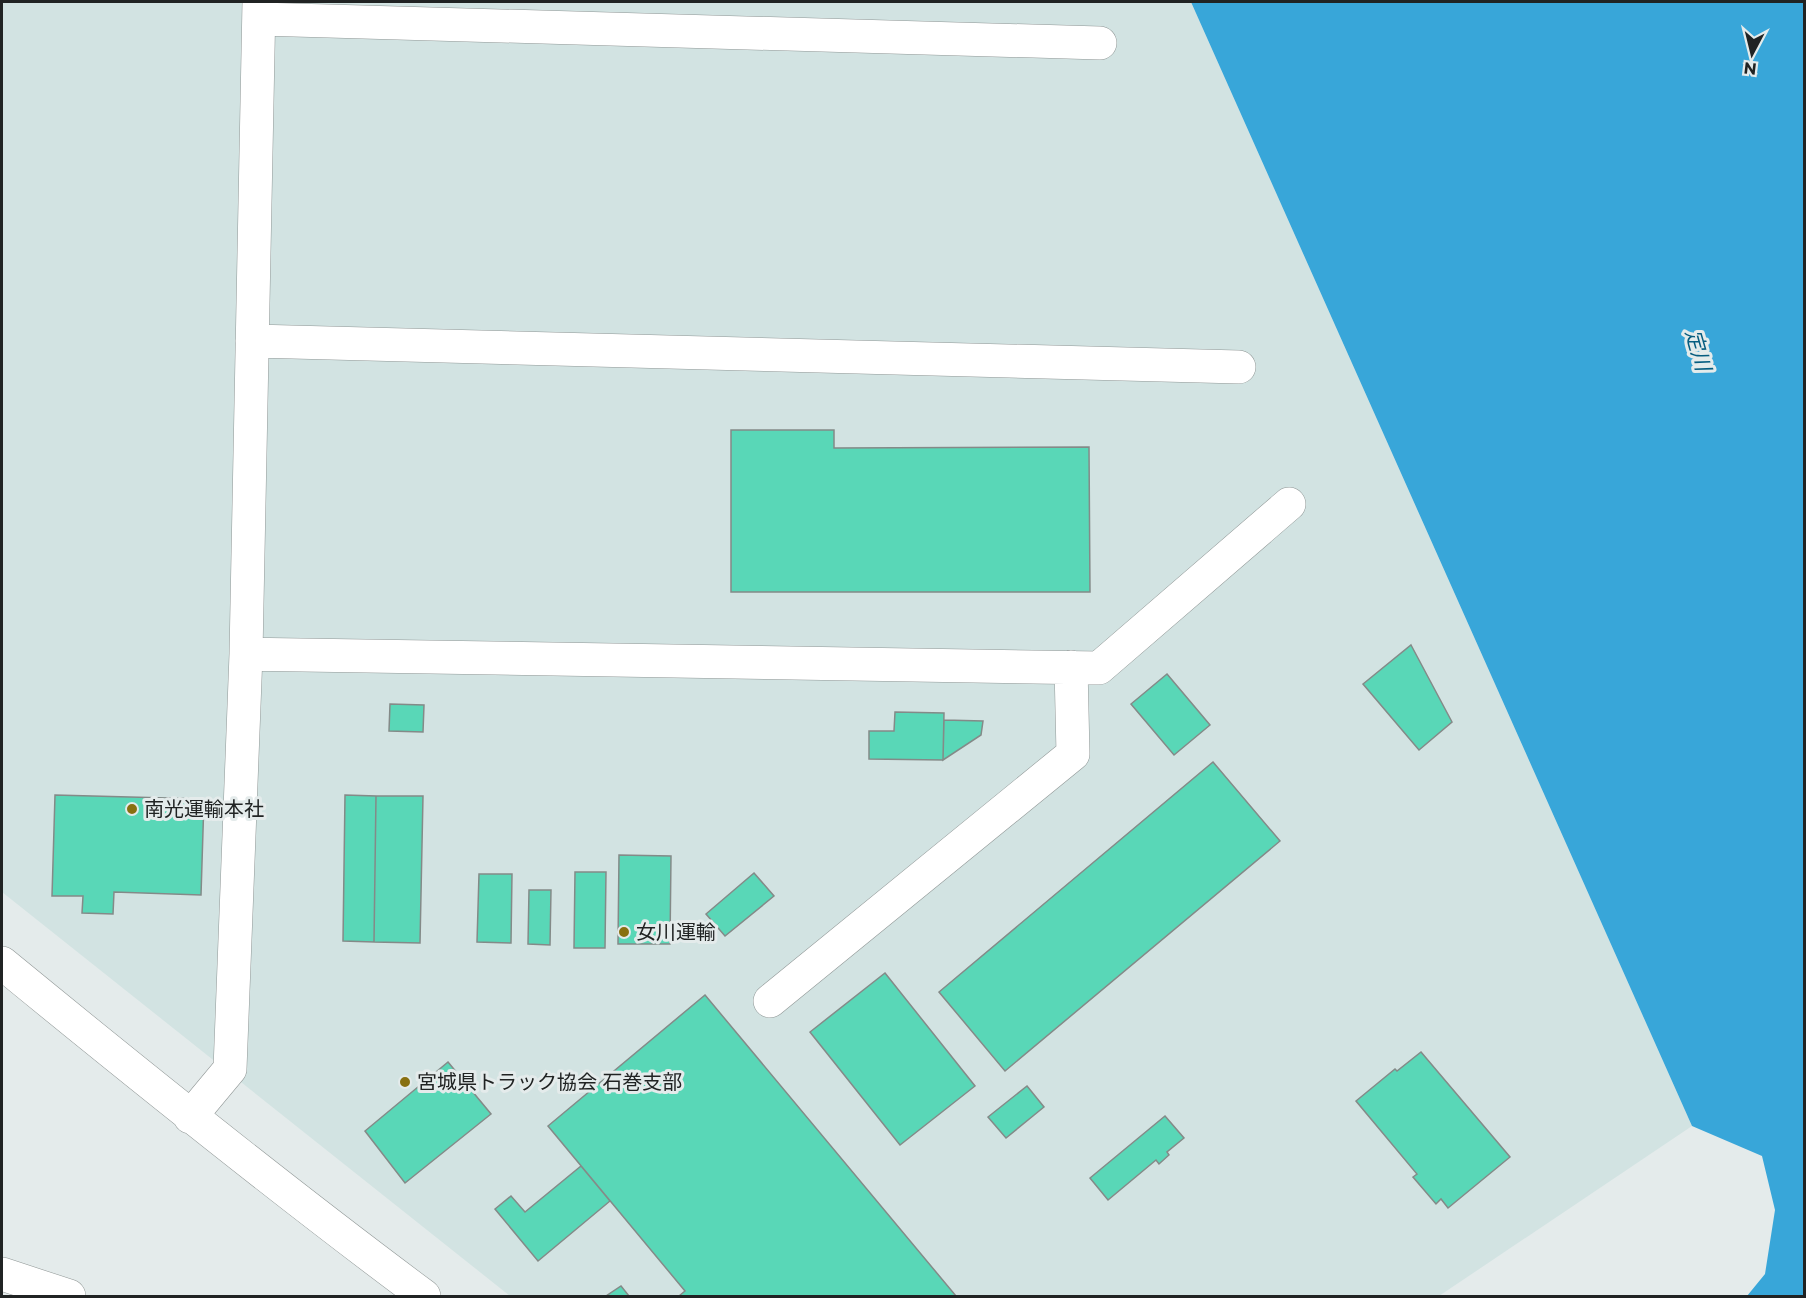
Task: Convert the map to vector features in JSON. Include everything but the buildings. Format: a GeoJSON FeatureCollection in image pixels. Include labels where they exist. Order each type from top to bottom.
{"type":"FeatureCollection","features":[{"type":"Feature","properties":{"kind":"street"},"geometry":{"type":"LineString","coordinates":[[190,1117],[230,1070],[246,654],[259,10],[1100,43]]}},
{"type":"Feature","properties":{"kind":"street"},"geometry":{"type":"LineString","coordinates":[[252,341],[1239,367]]}},
{"type":"Feature","properties":{"kind":"street"},"geometry":{"type":"LineString","coordinates":[[246,654],[1099,668],[1289,504]]}},
{"type":"Feature","properties":{"kind":"street"},"geometry":{"type":"LineString","coordinates":[[770,1001],[1073,754],[1071,667]]}},
{"type":"Feature","properties":{"kind":"street"},"geometry":{"type":"LineString","coordinates":[[2,963],[190,1117],[326,1224],[424,1296]]}},
{"type":"Feature","properties":{"kind":"street"},"geometry":{"type":"LineString","coordinates":[[326,1224],[392,1296]]}},
{"type":"Feature","properties":{"kind":"street"},"geometry":{"type":"LineString","coordinates":[[2,1274],[69,1296]]}},
{"type":"Feature","properties":{"kind":"shaded area"},"geometry":{"type":"Polygon","coordinates":[[[2,2],[1191,2],[1692,1126],[1439,1296],[510,1296],[2,892],[2,2]]]}},
{"type":"Feature","properties":{"kind":"water","name":"定川"},"geometry":{"type":"Polygon","coordinates":[[[1191,2],[1804,2],[1804,1296],[1747,1296],[1765,1274],[1775,1210],[1762,1156],[1692,1126],[1191,2]]]}},
{"type":"Feature","properties":{"kind":"place","name":"南光運輸本社"},"geometry":{"type":"Point","coordinates":[132,809]}},
{"type":"Feature","properties":{"kind":"place","name":"女川運輸"},"geometry":{"type":"Point","coordinates":[624,932]}},
{"type":"Feature","properties":{"kind":"place","name":"宮城県トラック協会 石巻支部"},"geometry":{"type":"Point","coordinates":[405,1082]}}]}
